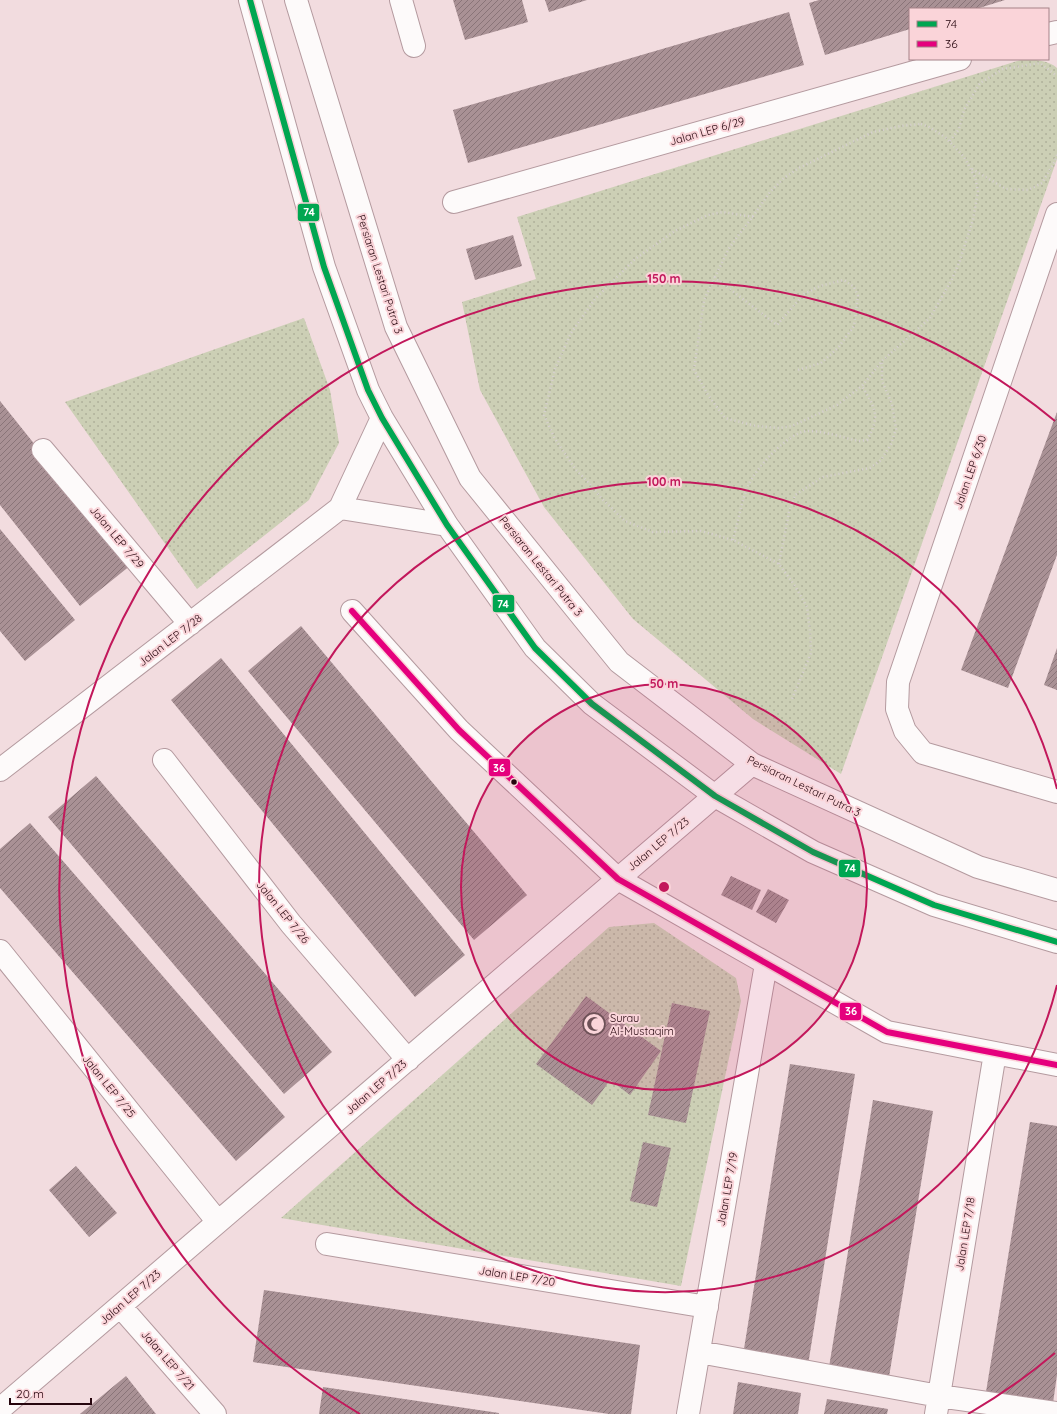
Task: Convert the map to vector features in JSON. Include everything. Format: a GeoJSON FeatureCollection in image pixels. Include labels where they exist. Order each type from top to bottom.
{"type":"FeatureCollection","features":[{"type":"Feature","properties":{"kind":"street"},"geometry":{"type":"LineString","coordinates":[[250,0],[324,267],[368,390],[382,418],[447,525],[534,648],[592,704],[714,796],[813,852],[934,905],[1057,942]]}},
{"type":"Feature","properties":{"kind":"street","name":"Persiaran Lestari Putra 3"},"geometry":{"type":"LineString","coordinates":[[296,0],[396,327],[470,478],[619,662],[752,764],[978,867],[1057,890]]}},
{"type":"Feature","properties":{"kind":"street"},"geometry":{"type":"LineString","coordinates":[[401,0],[414,46]]}},
{"type":"Feature","properties":{"kind":"street","name":"Jalan LEP 6/29"},"geometry":{"type":"LineString","coordinates":[[454,202],[956,60]]}},
{"type":"Feature","properties":{"kind":"street","name":"Jalan LEP 6/30"},"geometry":{"type":"LineString","coordinates":[[1057,214],[898,682],[897,709],[905,731],[923,753],[1057,792]]}},
{"type":"Feature","properties":{"kind":"street"},"geometry":{"type":"LineString","coordinates":[[382,418],[340,508],[447,525]]}},
{"type":"Feature","properties":{"kind":"street","name":"Jalan LEP 7/29"},"geometry":{"type":"LineString","coordinates":[[43,450],[190,624]]}},
{"type":"Feature","properties":{"kind":"street","name":"Jalan LEP 7/28"},"geometry":{"type":"LineString","coordinates":[[0,770],[340,508]]}},
{"type":"Feature","properties":{"kind":"street"},"geometry":{"type":"LineString","coordinates":[[352,611],[459,730],[618,879],[886,1032],[1057,1065]]}},
{"type":"Feature","properties":{"kind":"street","name":"Jalan LEP 7/26"},"geometry":{"type":"LineString","coordinates":[[164,760],[291,924],[408,1060]]}},
{"type":"Feature","properties":{"kind":"street","name":"Jalan LEP 7/23"},"geometry":{"type":"LineString","coordinates":[[0,1409],[752,764]]}},
{"type":"Feature","properties":{"kind":"street","name":"Jalan LEP 7/25"},"geometry":{"type":"LineString","coordinates":[[0,951],[218,1222]]}},
{"type":"Feature","properties":{"kind":"street","name":"Jalan LEP 7/19"},"geometry":{"type":"LineString","coordinates":[[688,1414],[766,964]]}},
{"type":"Feature","properties":{"kind":"street","name":"Jalan LEP 7/18"},"geometry":{"type":"LineString","coordinates":[[937,1405],[995,1053]]}},
{"type":"Feature","properties":{"kind":"street","name":"Jalan LEP 7/20"},"geometry":{"type":"LineString","coordinates":[[327,1244],[707,1307]]}},
{"type":"Feature","properties":{"kind":"street","name":"Jalan LEP 7/21"},"geometry":{"type":"LineString","coordinates":[[120,1306],[215,1414]]}},
{"type":"Feature","properties":{"kind":"street"},"geometry":{"type":"LineString","coordinates":[[699,1352],[937,1405],[1057,1413]]}},
{"type":"Feature","properties":{"kind":"path"},"geometry":{"type":"LineString","coordinates":[[950,141],[959,129],[964,110],[980,83],[1003,70],[1040,63],[1057,76]]}},
{"type":"Feature","properties":{"kind":"path"},"geometry":{"type":"LineString","coordinates":[[972,169],[978,191],[973,220],[952,279],[930,318],[882,361],[862,386],[837,405],[792,426],[779,428],[756,426],[725,418],[708,395],[694,370],[704,300],[728,250],[771,191],[784,178],[799,168],[840,150],[862,136],[887,128],[921,124],[929,127],[950,141],[972,169],[1006,189],[1028,190],[1042,183],[1057,155]]}},
{"type":"Feature","properties":{"kind":"path"},"geometry":{"type":"LineString","coordinates":[[753,217],[723,212],[708,214],[675,232],[635,259],[595,299],[571,333],[555,369],[544,415],[555,439],[576,470],[602,499],[625,520],[653,532],[701,531],[733,540],[779,564],[795,586],[807,607],[810,631],[811,653],[792,699]]}},
{"type":"Feature","properties":{"kind":"path"},"geometry":{"type":"LineString","coordinates":[[714,277],[777,325],[804,294],[820,286],[844,280],[854,288],[858,296],[854,326],[838,348],[821,363],[798,370]]}},
{"type":"Feature","properties":{"kind":"path"},"geometry":{"type":"LineString","coordinates":[[779,564],[789,512],[795,495],[823,477],[870,468],[881,460],[891,444],[896,429],[892,404],[882,381],[882,361]]}},
{"type":"Feature","properties":{"kind":"path"},"geometry":{"type":"LineString","coordinates":[[733,540],[749,485],[762,465],[786,441],[798,433],[808,431],[860,441],[867,440],[873,429],[876,417],[874,406],[862,386]]}},
{"type":"Feature","properties":{"kind":"green space"},"geometry":{"type":"Polygon","coordinates":[[[1021,60],[1037,60],[1046,62],[1057,68],[1057,159],[841,774],[753,719],[633,619],[544,507],[480,390],[462,302],[536,279],[517,217],[1021,60]]]}},
{"type":"Feature","properties":{"kind":"green space"},"geometry":{"type":"Polygon","coordinates":[[[304,318],[330,390],[339,443],[309,500],[197,589],[65,402],[304,318]]]}},
{"type":"Feature","properties":{"kind":"green space"},"geometry":{"type":"Polygon","coordinates":[[[654,923],[736,978],[741,1001],[681,1286],[281,1218],[609,927],[654,923]]]}},
{"type":"Feature","properties":{"kind":"building"},"geometry":{"type":"Polygon","coordinates":[[[453,0],[522,0],[528,22],[465,40],[453,0]]]}},
{"type":"Feature","properties":{"kind":"building"},"geometry":{"type":"Polygon","coordinates":[[[545,0],[587,0],[549,12],[545,0]]]}},
{"type":"Feature","properties":{"kind":"building"},"geometry":{"type":"Polygon","coordinates":[[[819,0],[1005,0],[979,8],[909,8],[909,29],[825,55],[809,3],[819,0]]]}},
{"type":"Feature","properties":{"kind":"building"},"geometry":{"type":"Polygon","coordinates":[[[789,12],[804,65],[468,163],[453,110],[789,12]]]}},
{"type":"Feature","properties":{"kind":"building"},"geometry":{"type":"Polygon","coordinates":[[[513,235],[522,266],[475,280],[466,249],[513,235]]]}},
{"type":"Feature","properties":{"kind":"building"},"geometry":{"type":"Polygon","coordinates":[[[0,401],[131,565],[80,606],[0,505],[0,401]]]}},
{"type":"Feature","properties":{"kind":"building"},"geometry":{"type":"Polygon","coordinates":[[[1057,412],[1057,555],[1008,688],[961,670],[1057,412]]]}},
{"type":"Feature","properties":{"kind":"building"},"geometry":{"type":"Polygon","coordinates":[[[0,529],[75,620],[25,661],[0,631],[0,529]]]}},
{"type":"Feature","properties":{"kind":"building"},"geometry":{"type":"Polygon","coordinates":[[[301,626],[527,895],[474,940],[248,671],[301,626]]]}},
{"type":"Feature","properties":{"kind":"building"},"geometry":{"type":"Polygon","coordinates":[[[1057,648],[1057,690],[1044,685],[1057,648]]]}},
{"type":"Feature","properties":{"kind":"building"},"geometry":{"type":"Polygon","coordinates":[[[221,658],[465,955],[415,997],[171,700],[221,658]]]}},
{"type":"Feature","properties":{"kind":"building"},"geometry":{"type":"Polygon","coordinates":[[[96,776],[332,1052],[284,1094],[48,817],[96,776]]]}},
{"type":"Feature","properties":{"kind":"building"},"geometry":{"type":"Polygon","coordinates":[[[30,823],[285,1117],[236,1161],[0,888],[0,849],[30,823]]]}},
{"type":"Feature","properties":{"kind":"building"},"geometry":{"type":"Polygon","coordinates":[[[731,876],[761,890],[752,910],[721,895],[731,876]]]}},
{"type":"Feature","properties":{"kind":"building"},"geometry":{"type":"Polygon","coordinates":[[[768,889],[789,900],[776,923],[756,912],[768,889]]]}},
{"type":"Feature","properties":{"kind":"building","name":"Surau Al-Mustaqim"},"geometry":{"type":"Polygon","coordinates":[[[586,996],[661,1051],[630,1095],[610,1080],[592,1105],[536,1064],[586,996]]]}},
{"type":"Feature","properties":{"kind":"building"},"geometry":{"type":"Polygon","coordinates":[[[672,1003],[710,1011],[686,1123],[648,1115],[672,1003]]]}},
{"type":"Feature","properties":{"kind":"building"},"geometry":{"type":"Polygon","coordinates":[[[790,1064],[855,1074],[808,1365],[743,1355],[790,1064]]]}},
{"type":"Feature","properties":{"kind":"building"},"geometry":{"type":"Polygon","coordinates":[[[873,1100],[933,1111],[889,1377],[829,1367],[873,1100]]]}},
{"type":"Feature","properties":{"kind":"building"},"geometry":{"type":"Polygon","coordinates":[[[1030,1122],[1057,1126],[1057,1375],[1053,1403],[986,1392],[1030,1122]]]}},
{"type":"Feature","properties":{"kind":"building"},"geometry":{"type":"Polygon","coordinates":[[[643,1142],[671,1148],[657,1207],[630,1201],[643,1142]]]}},
{"type":"Feature","properties":{"kind":"building"},"geometry":{"type":"Polygon","coordinates":[[[76,1166],[117,1213],[89,1237],[49,1190],[76,1166]]]}},
{"type":"Feature","properties":{"kind":"building"},"geometry":{"type":"Polygon","coordinates":[[[264,1290],[640,1345],[631,1414],[609,1414],[253,1362],[264,1290]]]}},
{"type":"Feature","properties":{"kind":"building"},"geometry":{"type":"Polygon","coordinates":[[[126,1376],[156,1414],[80,1414],[126,1376]]]}},
{"type":"Feature","properties":{"kind":"building"},"geometry":{"type":"Polygon","coordinates":[[[738,1382],[801,1393],[798,1414],[733,1414],[738,1382]]]}},
{"type":"Feature","properties":{"kind":"building"},"geometry":{"type":"Polygon","coordinates":[[[323,1387],[499,1413],[499,1414],[319,1414],[323,1387]]]}},
{"type":"Feature","properties":{"kind":"building"},"geometry":{"type":"Polygon","coordinates":[[[827,1399],[888,1409],[887,1414],[824,1414],[827,1399]]]}},
{"type":"Feature","properties":{"kind":"transit line","name":"74"},"geometry":{"type":"LineString","coordinates":[[250,0],[324,267],[368,390],[382,418],[447,525],[535,648],[592,704],[715,796],[813,852],[934,905],[1057,942]]}},
{"type":"Feature","properties":{"kind":"transit line","name":"36"},"geometry":{"type":"LineString","coordinates":[[352,611],[459,730],[618,879],[887,1032],[1057,1065]]}},
{"type":"Feature","properties":{"kind":"place","name":"Surau Al-Mustaqim"},"geometry":{"type":"Point","coordinates":[594,1024]}}]}
